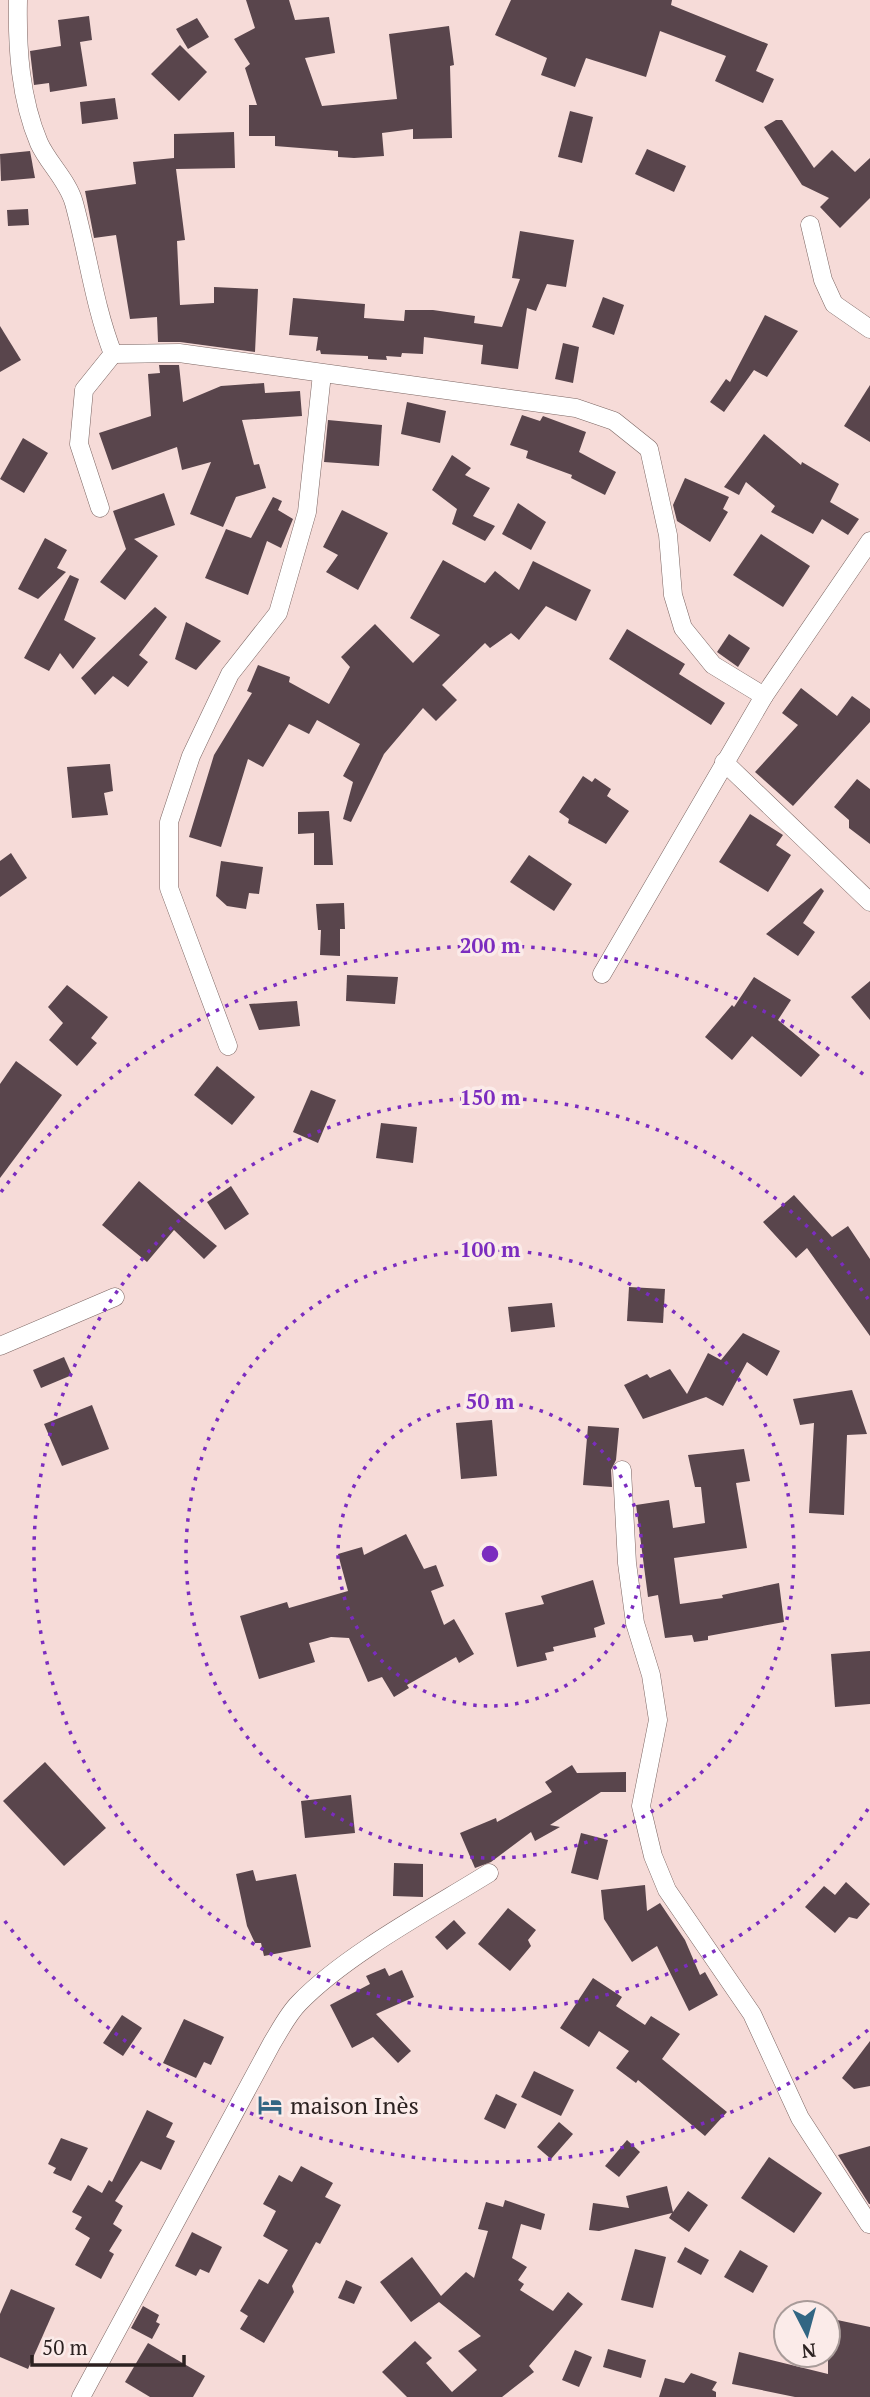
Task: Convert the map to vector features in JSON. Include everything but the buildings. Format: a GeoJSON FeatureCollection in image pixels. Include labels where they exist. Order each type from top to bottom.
{"type":"FeatureCollection","features":[{"type":"Feature","properties":{"kind":"street"},"geometry":{"type":"LineString","coordinates":[[18,0],[17,41],[26,100],[41,146],[73,201],[100,321],[113,354]]}},
{"type":"Feature","properties":{"kind":"street"},"geometry":{"type":"LineString","coordinates":[[810,225],[823,280],[834,304],[870,329]]}},
{"type":"Feature","properties":{"kind":"street"},"geometry":{"type":"LineString","coordinates":[[113,354],[179,353],[576,408],[614,421],[649,449],[668,535],[673,595],[683,628],[713,665],[764,696]]}},
{"type":"Feature","properties":{"kind":"street"},"geometry":{"type":"LineString","coordinates":[[100,508],[79,444],[84,390],[113,354]]}},
{"type":"Feature","properties":{"kind":"street"},"geometry":{"type":"LineString","coordinates":[[228,1046],[169,888],[169,822],[191,756],[230,674],[278,612],[307,512],[322,374]]}},
{"type":"Feature","properties":{"kind":"street"},"geometry":{"type":"LineString","coordinates":[[602,974],[764,696],[870,541]]}},
{"type":"Feature","properties":{"kind":"street"},"geometry":{"type":"LineString","coordinates":[[724,761],[870,902]]}},
{"type":"Feature","properties":{"kind":"street"},"geometry":{"type":"LineString","coordinates":[[0,1346],[115,1297]]}},
{"type":"Feature","properties":{"kind":"street"},"geometry":{"type":"LineString","coordinates":[[622,1470],[627,1563],[635,1623],[651,1675],[658,1720],[641,1807],[653,1856],[667,1890],[752,2014],[800,2118],[870,2224]]}},
{"type":"Feature","properties":{"kind":"street"},"geometry":{"type":"LineString","coordinates":[[80,2397],[272,2043],[296,2006],[312,1990],[375,1945],[489,1873]]}},
{"type":"Feature","properties":{"kind":"place","name":"maison Inès"},"geometry":{"type":"Point","coordinates":[270,2105]}}]}
